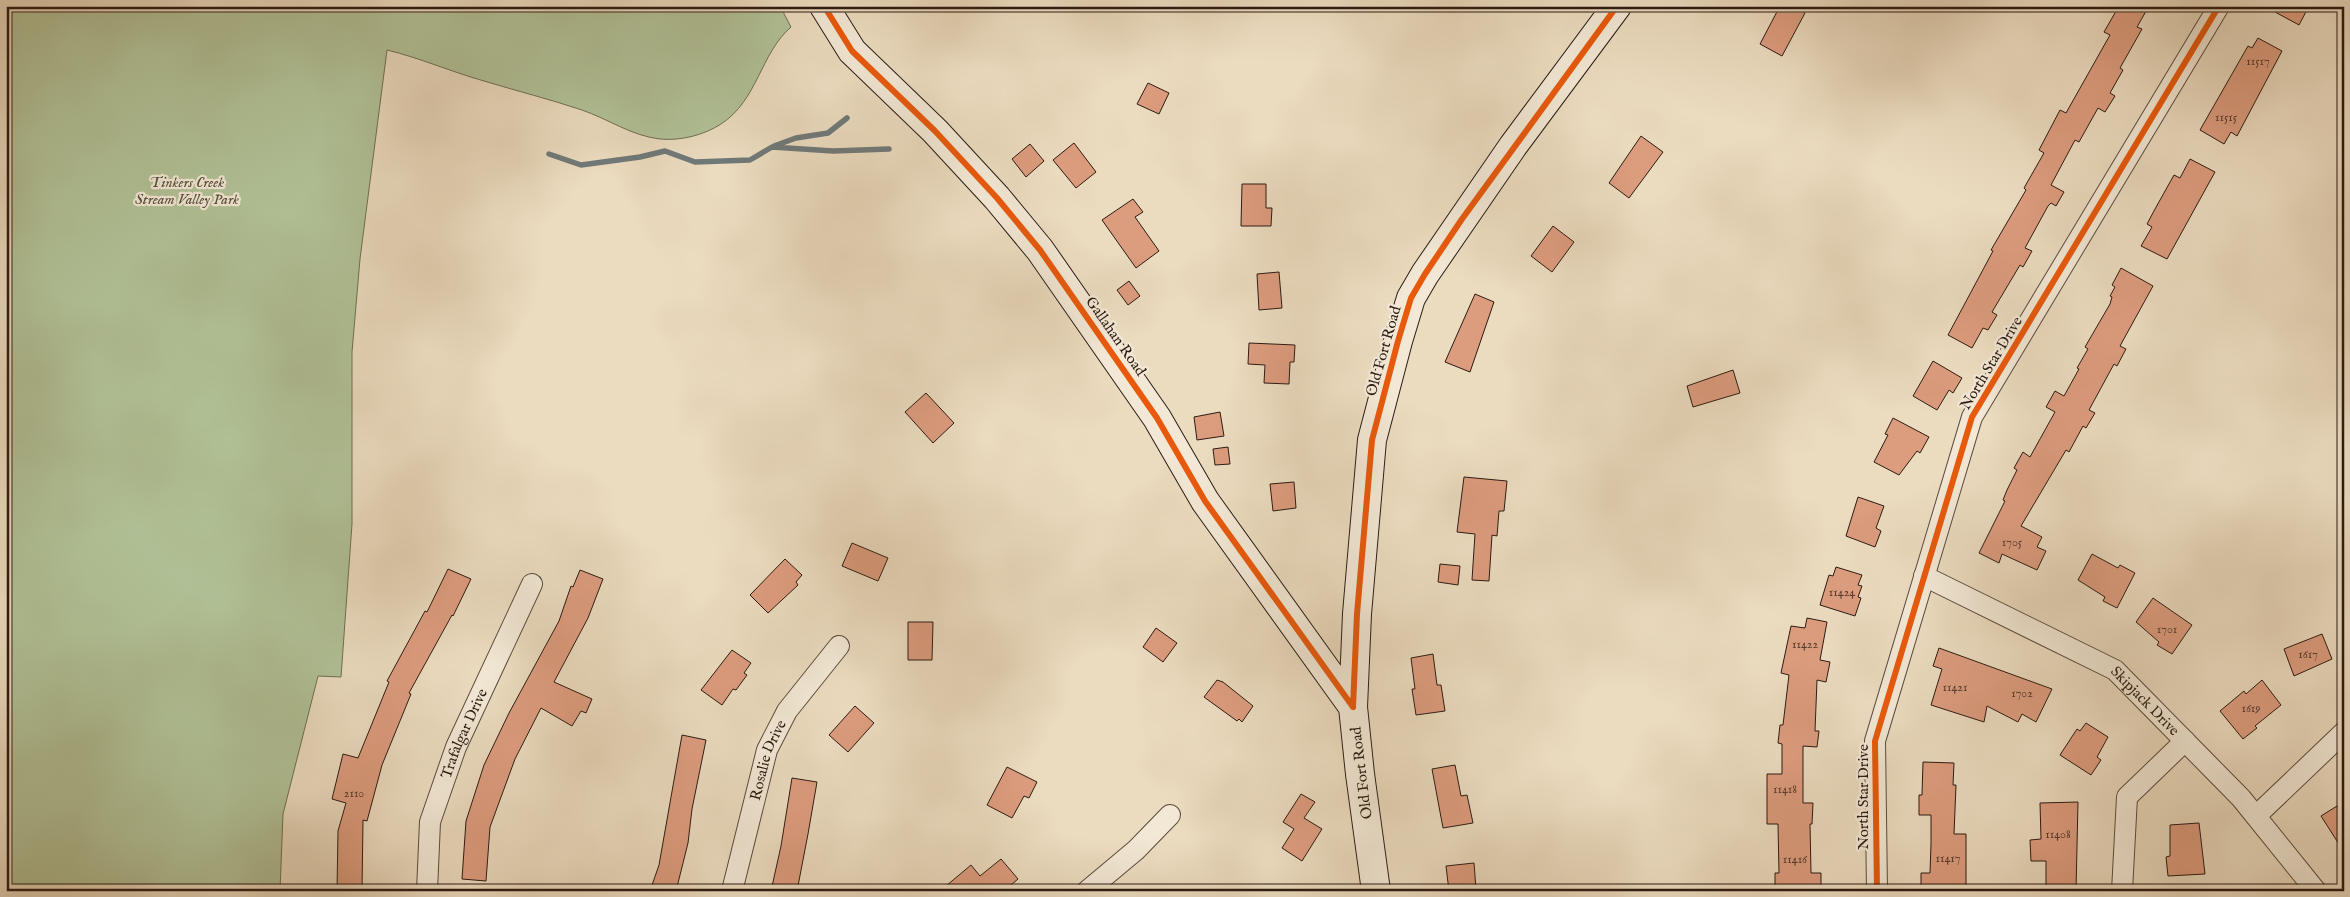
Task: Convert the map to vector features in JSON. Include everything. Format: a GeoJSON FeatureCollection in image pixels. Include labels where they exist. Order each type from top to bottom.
{"type":"FeatureCollection","features":[{"type":"Feature","properties":{"kind":"main road","name":"Gallahan Road"},"geometry":{"type":"LineString","coordinates":[[824,6],[852,51],[935,131],[998,198],[1040,250],[1157,418],[1206,501],[1353,707]]}},
{"type":"Feature","properties":{"kind":"main road","name":"Old Fort Road"},"geometry":{"type":"LineString","coordinates":[[1376,891],[1353,707],[1358,605],[1372,440],[1398,341],[1411,298],[1425,274],[1462,219],[1617,6]]}},
{"type":"Feature","properties":{"kind":"street","name":"North Star Drive"},"geometry":{"type":"LineString","coordinates":[[1877,891],[1875,740],[1972,417],[2219,6]]}},
{"type":"Feature","properties":{"kind":"street","name":"Skipjack Drive"},"geometry":{"type":"LineString","coordinates":[[1924,576],[2115,670],[2240,798],[2316,891]]}},
{"type":"Feature","properties":{"kind":"street","name":"Trafalgar Drive"},"geometry":{"type":"LineString","coordinates":[[427,891],[430,822],[456,747],[532,584]]}},
{"type":"Feature","properties":{"kind":"street","name":"Rosalie Drive"},"geometry":{"type":"LineString","coordinates":[[732,891],[767,750],[787,711],[839,646]]}},
{"type":"Feature","properties":{"kind":"street"},"geometry":{"type":"LineString","coordinates":[[2256,816],[2344,732]]}},
{"type":"Feature","properties":{"kind":"street"},"geometry":{"type":"LineString","coordinates":[[2122,891],[2127,797],[2185,741]]}},
{"type":"Feature","properties":{"kind":"street"},"geometry":{"type":"LineString","coordinates":[[1087,891],[1136,850],[1170,815]]}},
{"type":"Feature","properties":{"kind":"green space","name":"Tinkers Creek Stream Valley Park"},"geometry":{"type":"Polygon","coordinates":[[[6,6],[780,6],[791,27],[772,50],[751,90],[733,114],[721,124],[707,131],[676,139],[660,139],[630,131],[582,110],[387,50],[360,259],[352,352],[352,524],[341,677],[318,676],[283,814],[280,891],[6,891],[6,6]]]}},
{"type":"Feature","properties":{"kind":"building"},"geometry":{"type":"Polygon","coordinates":[[[1780,6],[1792,6],[1805,13],[1782,56],[1760,44],[1780,6]]]}},
{"type":"Feature","properties":{"kind":"building"},"geometry":{"type":"Polygon","coordinates":[[[2119,6],[2149,6],[2137,27],[2142,29],[2120,68],[2123,70],[2110,93],[2115,96],[2105,112],[2098,108],[2079,142],[2075,140],[2051,185],[2064,192],[2056,206],[2051,203],[2048,206],[2025,248],[2032,251],[2023,267],[2020,265],[1992,312],[1997,315],[1988,330],[1983,328],[1972,348],[1948,335],[1993,251],[1991,250],[2026,190],[2024,188],[2044,153],[2039,150],[2060,110],[2066,113],[2110,35],[2104,32],[2119,6]]]}},
{"type":"Feature","properties":{"kind":"building"},"geometry":{"type":"Polygon","coordinates":[[[2264,6],[2309,6],[2299,25],[2264,6]]]}},
{"type":"Feature","properties":{"kind":"building"},"geometry":{"type":"Polygon","coordinates":[[[2258,38],[2282,51],[2237,136],[2231,132],[2224,144],[2200,130],[2248,46],[2252,48],[2258,38]]]}},
{"type":"Feature","properties":{"kind":"building"},"geometry":{"type":"Polygon","coordinates":[[[1148,83],[1169,93],[1159,114],[1137,104],[1148,83]]]}},
{"type":"Feature","properties":{"kind":"building"},"geometry":{"type":"Polygon","coordinates":[[[1641,136],[1663,152],[1629,198],[1609,183],[1641,136]]]}},
{"type":"Feature","properties":{"kind":"building"},"geometry":{"type":"Polygon","coordinates":[[[1074,143],[1096,172],[1076,188],[1053,160],[1074,143]]]}},
{"type":"Feature","properties":{"kind":"building"},"geometry":{"type":"Polygon","coordinates":[[[1030,144],[1044,161],[1026,177],[1012,159],[1030,144]]]}},
{"type":"Feature","properties":{"kind":"building"},"geometry":{"type":"Polygon","coordinates":[[[2190,159],[2215,172],[2167,259],[2141,246],[2152,227],[2147,224],[2174,175],[2180,178],[2190,159]]]}},
{"type":"Feature","properties":{"kind":"building"},"geometry":{"type":"Polygon","coordinates":[[[1242,184],[1266,184],[1266,208],[1272,208],[1271,226],[1241,226],[1242,184]]]}},
{"type":"Feature","properties":{"kind":"building"},"geometry":{"type":"Polygon","coordinates":[[[1133,199],[1143,212],[1135,217],[1159,251],[1136,268],[1102,220],[1133,199]]]}},
{"type":"Feature","properties":{"kind":"building"},"geometry":{"type":"Polygon","coordinates":[[[1553,226],[1574,242],[1552,272],[1531,256],[1553,226]]]}},
{"type":"Feature","properties":{"kind":"building"},"geometry":{"type":"Polygon","coordinates":[[[2121,268],[2153,286],[2120,346],[2126,349],[2117,366],[2114,364],[2089,410],[2095,413],[2086,428],[2083,426],[2069,452],[2066,450],[2021,526],[2042,537],[2037,547],[2046,551],[2037,570],[2002,554],[1999,563],[1979,553],[2005,501],[2003,500],[2017,470],[2014,468],[2023,452],[2030,457],[2055,412],[2046,407],[2055,391],[2064,396],[2079,369],[2077,368],[2088,349],[2085,347],[2110,304],[2112,297],[2110,296],[2115,287],[2112,285],[2121,268]]]}},
{"type":"Feature","properties":{"kind":"building"},"geometry":{"type":"Polygon","coordinates":[[[1279,272],[1282,308],[1259,310],[1257,274],[1279,272]]]}},
{"type":"Feature","properties":{"kind":"building"},"geometry":{"type":"Polygon","coordinates":[[[1129,281],[1140,296],[1128,305],[1117,290],[1129,281]]]}},
{"type":"Feature","properties":{"kind":"building"},"geometry":{"type":"Polygon","coordinates":[[[1475,294],[1494,302],[1470,372],[1445,362],[1475,294]]]}},
{"type":"Feature","properties":{"kind":"building"},"geometry":{"type":"Polygon","coordinates":[[[1249,343],[1295,345],[1294,362],[1290,362],[1289,384],[1264,383],[1265,365],[1248,364],[1249,343]]]}},
{"type":"Feature","properties":{"kind":"building"},"geometry":{"type":"Polygon","coordinates":[[[1933,361],[1962,378],[1953,393],[1949,390],[1937,410],[1913,396],[1933,361]]]}},
{"type":"Feature","properties":{"kind":"building"},"geometry":{"type":"Polygon","coordinates":[[[1733,370],[1740,393],[1693,407],[1687,386],[1733,370]]]}},
{"type":"Feature","properties":{"kind":"building"},"geometry":{"type":"Polygon","coordinates":[[[926,393],[954,423],[933,443],[905,412],[926,393]]]}},
{"type":"Feature","properties":{"kind":"building"},"geometry":{"type":"Polygon","coordinates":[[[1220,412],[1224,436],[1197,440],[1194,417],[1220,412]]]}},
{"type":"Feature","properties":{"kind":"building"},"geometry":{"type":"Polygon","coordinates":[[[1893,418],[1929,437],[1920,453],[1917,451],[1899,475],[1874,462],[1888,435],[1885,434],[1893,418]]]}},
{"type":"Feature","properties":{"kind":"building"},"geometry":{"type":"Polygon","coordinates":[[[1228,447],[1230,464],[1215,465],[1213,449],[1228,447]]]}},
{"type":"Feature","properties":{"kind":"building"},"geometry":{"type":"Polygon","coordinates":[[[1464,477],[1507,481],[1504,511],[1499,511],[1497,536],[1492,535],[1489,581],[1472,580],[1475,534],[1457,532],[1464,477]]]}},
{"type":"Feature","properties":{"kind":"building"},"geometry":{"type":"Polygon","coordinates":[[[1294,482],[1296,508],[1273,511],[1270,484],[1294,482]]]}},
{"type":"Feature","properties":{"kind":"building"},"geometry":{"type":"Polygon","coordinates":[[[1858,497],[1884,506],[1876,528],[1881,531],[1875,547],[1846,536],[1858,497]]]}},
{"type":"Feature","properties":{"kind":"building"},"geometry":{"type":"Polygon","coordinates":[[[852,543],[888,558],[878,581],[842,566],[852,543]]]}},
{"type":"Feature","properties":{"kind":"building"},"geometry":{"type":"Polygon","coordinates":[[[2092,554],[2118,568],[2120,565],[2135,573],[2117,608],[2103,601],[2105,597],[2078,580],[2092,554]]]}},
{"type":"Feature","properties":{"kind":"building"},"geometry":{"type":"Polygon","coordinates":[[[785,559],[802,575],[796,582],[798,585],[768,613],[750,595],[785,559]]]}},
{"type":"Feature","properties":{"kind":"building"},"geometry":{"type":"Polygon","coordinates":[[[1440,564],[1460,566],[1458,585],[1438,582],[1440,564]]]}},
{"type":"Feature","properties":{"kind":"building"},"geometry":{"type":"Polygon","coordinates":[[[1836,567],[1862,575],[1858,585],[1862,586],[1858,597],[1861,598],[1855,616],[1820,605],[1829,575],[1833,576],[1836,567]]]}},
{"type":"Feature","properties":{"kind":"building"},"geometry":{"type":"Polygon","coordinates":[[[448,569],[471,579],[453,616],[409,693],[411,694],[382,765],[367,821],[363,820],[362,891],[337,890],[338,831],[346,803],[332,799],[343,754],[358,758],[389,682],[387,681],[425,611],[427,612],[448,569]]]}},
{"type":"Feature","properties":{"kind":"building"},"geometry":{"type":"Polygon","coordinates":[[[580,570],[603,579],[588,618],[554,682],[592,699],[586,713],[581,711],[572,726],[541,708],[515,759],[490,827],[486,881],[462,879],[466,821],[484,765],[509,713],[559,621],[571,586],[573,587],[580,570]]]}},
{"type":"Feature","properties":{"kind":"building"},"geometry":{"type":"Polygon","coordinates":[[[2153,598],[2192,625],[2172,654],[2157,645],[2159,642],[2136,622],[2153,598]]]}},
{"type":"Feature","properties":{"kind":"building"},"geometry":{"type":"Polygon","coordinates":[[[1807,618],[1827,622],[1820,660],[1830,662],[1826,682],[1817,680],[1815,731],[1819,731],[1817,747],[1803,746],[1803,803],[1813,803],[1812,824],[1810,824],[1811,873],[1821,873],[1821,891],[1775,891],[1775,873],[1779,873],[1778,824],[1767,824],[1767,774],[1782,774],[1782,744],[1778,743],[1780,725],[1783,725],[1789,675],[1781,673],[1791,626],[1805,628],[1807,618]]]}},
{"type":"Feature","properties":{"kind":"building"},"geometry":{"type":"Polygon","coordinates":[[[908,622],[933,622],[932,660],[908,660],[908,622]]]}},
{"type":"Feature","properties":{"kind":"building"},"geometry":{"type":"Polygon","coordinates":[[[1156,628],[1177,643],[1163,662],[1143,647],[1156,628]]]}},
{"type":"Feature","properties":{"kind":"building"},"geometry":{"type":"Polygon","coordinates":[[[2322,634],[2332,659],[2294,676],[2284,649],[2322,634]]]}},
{"type":"Feature","properties":{"kind":"building"},"geometry":{"type":"Polygon","coordinates":[[[1939,648],[2052,689],[2036,722],[2022,714],[2018,722],[1987,706],[1984,722],[1931,705],[1942,669],[1933,666],[1939,648]]]}},
{"type":"Feature","properties":{"kind":"building"},"geometry":{"type":"Polygon","coordinates":[[[732,650],[751,663],[744,673],[747,675],[736,690],[733,689],[722,705],[701,690],[732,650]]]}},
{"type":"Feature","properties":{"kind":"building"},"geometry":{"type":"Polygon","coordinates":[[[1433,654],[1437,685],[1441,685],[1445,711],[1416,715],[1412,689],[1415,689],[1411,658],[1433,654]]]}},
{"type":"Feature","properties":{"kind":"building"},"geometry":{"type":"Polygon","coordinates":[[[1217,680],[1223,682],[1253,706],[1242,722],[1239,719],[1237,721],[1204,697],[1217,680]]]}},
{"type":"Feature","properties":{"kind":"building"},"geometry":{"type":"Polygon","coordinates":[[[2262,680],[2281,705],[2255,726],[2257,728],[2243,739],[2220,711],[2244,691],[2246,694],[2262,680]]]}},
{"type":"Feature","properties":{"kind":"building"},"geometry":{"type":"Polygon","coordinates":[[[855,706],[874,723],[848,752],[829,735],[855,706]]]}},
{"type":"Feature","properties":{"kind":"building"},"geometry":{"type":"Polygon","coordinates":[[[2086,723],[2108,737],[2097,757],[2101,760],[2091,775],[2060,755],[2077,729],[2080,731],[2086,723]]]}},
{"type":"Feature","properties":{"kind":"building"},"geometry":{"type":"Polygon","coordinates":[[[682,735],[706,740],[692,809],[688,843],[676,891],[650,891],[659,865],[682,735]]]}},
{"type":"Feature","properties":{"kind":"building"},"geometry":{"type":"Polygon","coordinates":[[[1923,762],[1954,763],[1953,785],[1956,785],[1954,834],[1966,834],[1966,891],[1921,891],[1921,873],[1930,873],[1931,844],[1931,815],[1919,815],[1919,795],[1922,795],[1923,762]]]}},
{"type":"Feature","properties":{"kind":"building"},"geometry":{"type":"Polygon","coordinates":[[[1455,765],[1461,796],[1467,795],[1473,823],[1443,828],[1432,769],[1455,765]]]}},
{"type":"Feature","properties":{"kind":"building"},"geometry":{"type":"Polygon","coordinates":[[[1007,767],[1037,782],[1029,798],[1024,796],[1012,818],[987,805],[1007,767]]]}},
{"type":"Feature","properties":{"kind":"building"},"geometry":{"type":"Polygon","coordinates":[[[792,778],[817,782],[808,834],[797,891],[771,891],[781,846],[792,778]]]}},
{"type":"Feature","properties":{"kind":"building"},"geometry":{"type":"Polygon","coordinates":[[[1301,794],[1315,802],[1304,818],[1322,829],[1302,861],[1282,848],[1294,829],[1283,822],[1301,794]]]}},
{"type":"Feature","properties":{"kind":"building"},"geometry":{"type":"Polygon","coordinates":[[[2078,802],[2076,891],[2046,891],[2046,861],[2031,861],[2030,840],[2041,839],[2040,803],[2078,802]]]}},
{"type":"Feature","properties":{"kind":"building"},"geometry":{"type":"Polygon","coordinates":[[[2337,806],[2344,816],[2344,852],[2321,816],[2337,806]]]}},
{"type":"Feature","properties":{"kind":"building"},"geometry":{"type":"Polygon","coordinates":[[[2199,823],[2205,874],[2168,876],[2166,857],[2170,856],[2170,825],[2199,823]]]}},
{"type":"Feature","properties":{"kind":"building"},"geometry":{"type":"Polygon","coordinates":[[[1001,859],[1018,879],[1004,891],[940,891],[971,865],[980,876],[1001,859]]]}},
{"type":"Feature","properties":{"kind":"building"},"geometry":{"type":"Polygon","coordinates":[[[1474,863],[1476,889],[1472,891],[1449,891],[1446,866],[1474,863]]]}},
{"type":"Feature","properties":{"kind":"waterway"},"geometry":{"type":"LineString","coordinates":[[774,146],[796,138],[828,133],[847,118]]}},
{"type":"Feature","properties":{"kind":"waterway"},"geometry":{"type":"LineString","coordinates":[[549,154],[581,165],[640,157],[665,151],[695,162],[750,160],[772,147],[833,151],[889,149]]}},
{"type":"Feature","properties":{"kind":"cycle path"},"geometry":{"type":"LineString","coordinates":[[824,6],[852,51],[935,131],[997,198],[1040,250],[1157,418],[1205,501],[1353,707]]}},
{"type":"Feature","properties":{"kind":"cycle path"},"geometry":{"type":"LineString","coordinates":[[1353,707],[1357,614],[1372,440],[1411,298],[1462,219],[1617,6]]}},
{"type":"Feature","properties":{"kind":"cycle path"},"geometry":{"type":"LineString","coordinates":[[1877,891],[1875,741],[1972,417],[2219,6]]}}]}
